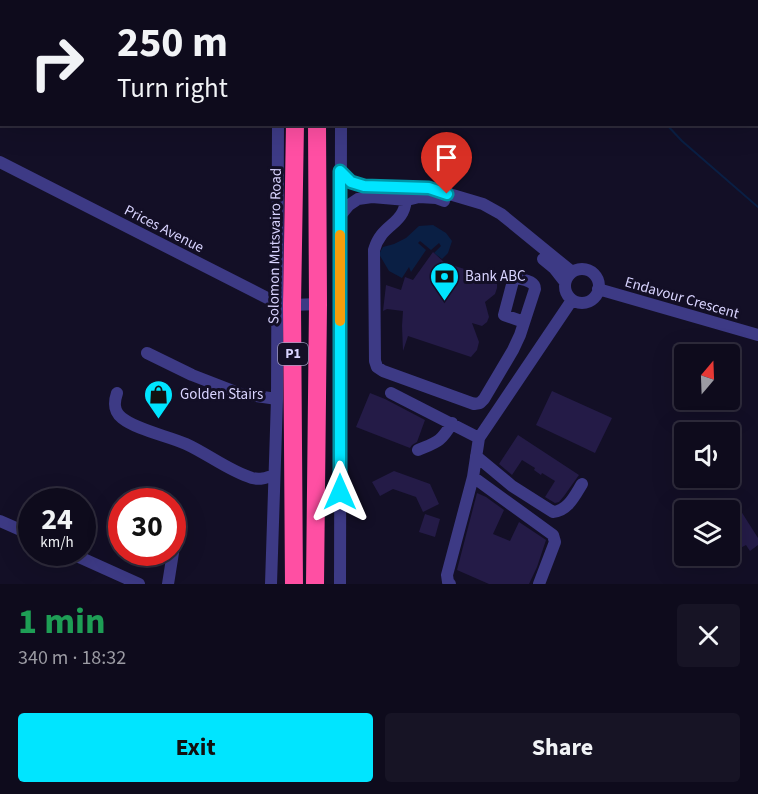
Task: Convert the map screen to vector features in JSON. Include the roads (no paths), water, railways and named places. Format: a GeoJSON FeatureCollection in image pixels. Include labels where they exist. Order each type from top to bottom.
{"type":"FeatureCollection","features":[{"type":"Feature","properties":{"kind":"highway","name":"Solomon Mutsvairo Road"},"geometry":{"type":"LineString","coordinates":[[294,126],[284,304],[294,584]]}},
{"type":"Feature","properties":{"kind":"highway","name":"P1"},"geometry":{"type":"LineString","coordinates":[[315,584],[317,126]]}},
{"type":"Feature","properties":{"kind":"street"},"geometry":{"type":"LineString","coordinates":[[271,584],[277,399],[284,304],[278,126]]}},
{"type":"Feature","properties":{"kind":"street"},"geometry":{"type":"LineString","coordinates":[[340,584],[341,126]]}},
{"type":"Feature","properties":{"kind":"street","name":"Prices Avenue"},"geometry":{"type":"LineString","coordinates":[[0,162],[284,304],[318,304]]}},
{"type":"Feature","properties":{"kind":"street"},"geometry":{"type":"LineString","coordinates":[[340,171],[351,182],[406,194]]}},
{"type":"Feature","properties":{"kind":"street"},"geometry":{"type":"LineString","coordinates":[[340,216],[349,205],[358,199],[406,194],[429,188],[483,204],[501,214],[568,277]]}},
{"type":"Feature","properties":{"kind":"street"},"geometry":{"type":"LineString","coordinates":[[406,194],[403,213],[377,239],[374,249],[375,361],[377,367],[474,404],[480,403],[513,350],[524,322]]}},
{"type":"Feature","properties":{"kind":"street"},"geometry":{"type":"LineString","coordinates":[[581,269],[591,272],[597,280],[598,290],[593,299],[583,303],[572,300],[566,292],[568,277],[581,269]]}},
{"type":"Feature","properties":{"kind":"street","name":"Endavour Crescent"},"geometry":{"type":"LineString","coordinates":[[598,290],[758,335]]}},
{"type":"Feature","properties":{"kind":"street"},"geometry":{"type":"LineString","coordinates":[[450,584],[447,575],[473,477],[479,438],[572,300]]}},
{"type":"Feature","properties":{"kind":"street"},"geometry":{"type":"LineString","coordinates":[[147,353],[192,375],[242,394],[277,399]]}},
{"type":"Feature","properties":{"kind":"street"},"geometry":{"type":"LineString","coordinates":[[117,393],[114,401],[117,412],[122,418],[185,444],[243,474],[264,479],[274,475]]}},
{"type":"Feature","properties":{"kind":"street"},"geometry":{"type":"LineString","coordinates":[[391,393],[479,438]]}},
{"type":"Feature","properties":{"kind":"street"},"geometry":{"type":"LineString","coordinates":[[418,450],[437,442],[452,423]]}},
{"type":"Feature","properties":{"kind":"street"},"geometry":{"type":"LineString","coordinates":[[476,456],[512,486],[553,512],[560,511],[567,505],[582,484]]}},
{"type":"Feature","properties":{"kind":"street"},"geometry":{"type":"LineString","coordinates":[[473,477],[553,535],[555,542],[539,584]]}},
{"type":"Feature","properties":{"kind":"street"},"geometry":{"type":"LineString","coordinates":[[0,521],[18,529]]}},
{"type":"Feature","properties":{"kind":"street"},"geometry":{"type":"LineString","coordinates":[[96,565],[139,584]]}},
{"type":"Feature","properties":{"kind":"street"},"geometry":{"type":"LineString","coordinates":[[168,584],[171,566]]}},
{"type":"Feature","properties":{"kind":"water"},"geometry":{"type":"Polygon","coordinates":[[[433,225],[446,233],[452,241],[448,253],[442,259],[434,253],[441,246],[439,243],[431,250],[420,241],[418,243],[426,250],[411,272],[409,267],[402,278],[389,271],[379,254],[383,247],[406,238],[419,226],[433,225]]]}},
{"type":"Feature","properties":{"kind":"waterway"},"geometry":{"type":"LineString","coordinates":[[668,126],[758,207]]}},
{"type":"Feature","properties":{"kind":"place","name":"Bank ABC"},"geometry":{"type":"Point","coordinates":[444,302]}},
{"type":"Feature","properties":{"kind":"place","name":"Golden Stairs"},"geometry":{"type":"Point","coordinates":[159,420]}}]}
